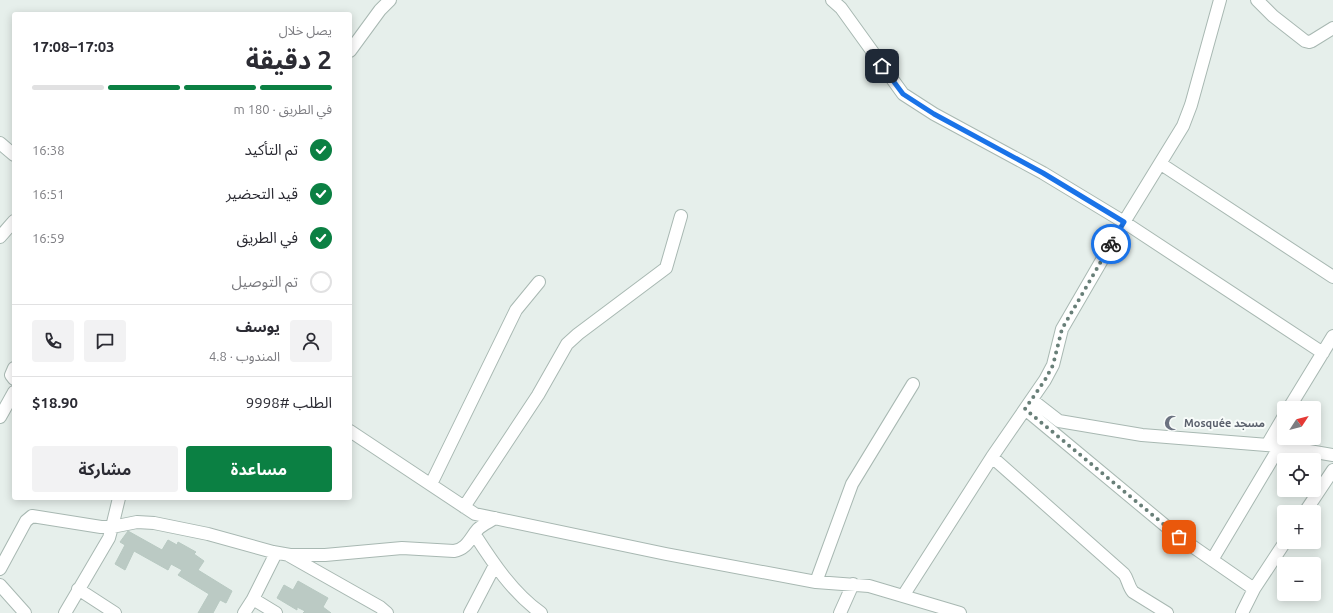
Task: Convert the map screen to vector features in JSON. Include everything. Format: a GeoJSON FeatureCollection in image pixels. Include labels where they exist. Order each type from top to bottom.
{"type":"FeatureCollection","features":[{"type":"Feature","properties":{"kind":"street"},"geometry":{"type":"LineString","coordinates":[[352,48],[380,10],[390,0]]}},
{"type":"Feature","properties":{"kind":"street"},"geometry":{"type":"LineString","coordinates":[[832,0],[841,8],[903,94],[934,114],[1043,173],[1124,222],[1323,354]]}},
{"type":"Feature","properties":{"kind":"street"},"geometry":{"type":"LineString","coordinates":[[903,596],[992,457],[1045,380],[1053,365],[1062,329],[1124,222],[1183,126],[1191,105],[1220,0]]}},
{"type":"Feature","properties":{"kind":"street"},"geometry":{"type":"LineString","coordinates":[[1257,0],[1273,16],[1305,41],[1309,42],[1333,28]]}},
{"type":"Feature","properties":{"kind":"street"},"geometry":{"type":"LineString","coordinates":[[0,143],[12,153]]}},
{"type":"Feature","properties":{"kind":"street"},"geometry":{"type":"LineString","coordinates":[[1160,164],[1333,276]]}},
{"type":"Feature","properties":{"kind":"street"},"geometry":{"type":"LineString","coordinates":[[464,507],[538,395],[568,344],[578,334],[666,268],[681,216]]}},
{"type":"Feature","properties":{"kind":"street"},"geometry":{"type":"LineString","coordinates":[[0,237],[12,223]]}},
{"type":"Feature","properties":{"kind":"street"},"geometry":{"type":"LineString","coordinates":[[431,484],[516,310],[539,282]]}},
{"type":"Feature","properties":{"kind":"street"},"geometry":{"type":"LineString","coordinates":[[1293,401],[1333,336]]}},
{"type":"Feature","properties":{"kind":"street"},"geometry":{"type":"LineString","coordinates":[[816,582],[852,484],[912,384]]}},
{"type":"Feature","properties":{"kind":"street"},"geometry":{"type":"LineString","coordinates":[[0,417],[12,396]]}},
{"type":"Feature","properties":{"kind":"street"},"geometry":{"type":"LineString","coordinates":[[1028,404],[1059,421],[1142,435],[1280,446],[1333,455]]}},
{"type":"Feature","properties":{"kind":"street"},"geometry":{"type":"LineString","coordinates":[[1028,404],[1179,537],[1254,589]]}},
{"type":"Feature","properties":{"kind":"street"},"geometry":{"type":"LineString","coordinates":[[1267,445],[1277,428]]}},
{"type":"Feature","properties":{"kind":"street"},"geometry":{"type":"LineString","coordinates":[[352,432],[475,514],[666,554],[816,582],[869,586],[960,613]]}},
{"type":"Feature","properties":{"kind":"street"},"geometry":{"type":"LineString","coordinates":[[1212,560],[1280,446]]}},
{"type":"Feature","properties":{"kind":"street"},"geometry":{"type":"LineString","coordinates":[[992,457],[1124,574],[1127,577],[1129,587],[1133,592],[1167,613]]}},
{"type":"Feature","properties":{"kind":"street"},"geometry":{"type":"LineString","coordinates":[[1310,505],[1333,470]]}},
{"type":"Feature","properties":{"kind":"street"},"geometry":{"type":"LineString","coordinates":[[65,613],[109,538],[119,500]]}},
{"type":"Feature","properties":{"kind":"street"},"geometry":{"type":"LineString","coordinates":[[475,514],[476,532],[495,565],[506,580],[531,606],[541,613]]}},
{"type":"Feature","properties":{"kind":"street"},"geometry":{"type":"LineString","coordinates":[[0,569],[26,521],[32,516],[101,527],[112,527],[138,522],[154,523],[208,534],[281,553],[325,555],[402,548],[454,551],[460,550],[465,547],[476,532],[494,518]]}},
{"type":"Feature","properties":{"kind":"street"},"geometry":{"type":"LineString","coordinates":[[1242,613],[1254,589],[1280,549]]}},
{"type":"Feature","properties":{"kind":"street"},"geometry":{"type":"LineString","coordinates":[[244,613],[281,553]]}},
{"type":"Feature","properties":{"kind":"street"},"geometry":{"type":"LineString","coordinates":[[281,553],[380,607],[387,613]]}},
{"type":"Feature","properties":{"kind":"street"},"geometry":{"type":"LineString","coordinates":[[470,613],[495,565]]}},
{"type":"Feature","properties":{"kind":"street"},"geometry":{"type":"LineString","coordinates":[[840,613],[853,584]]}},
{"type":"Feature","properties":{"kind":"street"},"geometry":{"type":"LineString","coordinates":[[0,585],[25,613]]}},
{"type":"Feature","properties":{"kind":"street"},"geometry":{"type":"LineString","coordinates":[[78,589],[115,613]]}},
{"type":"Feature","properties":{"kind":"street"},"geometry":{"type":"LineString","coordinates":[[253,599],[276,613]]}},
{"type":"Feature","properties":{"kind":"building"},"geometry":{"type":"Polygon","coordinates":[[[128,531],[162,550],[168,540],[177,545],[178,542],[196,552],[194,554],[204,561],[198,570],[232,591],[226,603],[220,600],[213,613],[198,613],[209,594],[178,575],[182,570],[171,564],[168,570],[134,551],[125,570],[115,564],[125,545],[120,542],[128,531]]]}},
{"type":"Feature","properties":{"kind":"building"},"geometry":{"type":"Polygon","coordinates":[[[298,581],[328,598],[323,607],[331,613],[303,613],[305,611],[297,607],[297,610],[277,598],[284,585],[293,590],[298,581]]]}},
{"type":"Feature","properties":{"kind":"way so far"},"geometry":{"type":"LineString","coordinates":[[1111,244],[1062,329],[1053,365],[1045,380],[1025,409],[1179,537]]}},
{"type":"Feature","properties":{"kind":"place","name":"Mosquée مسجد"},"geometry":{"type":"Point","coordinates":[1172,423]}},
{"type":"Feature","properties":{"kind":"route"},"geometry":{"type":"LineString","coordinates":[[882,66],[903,94],[934,114],[1043,173],[1124,222],[1111,244]]}}]}
